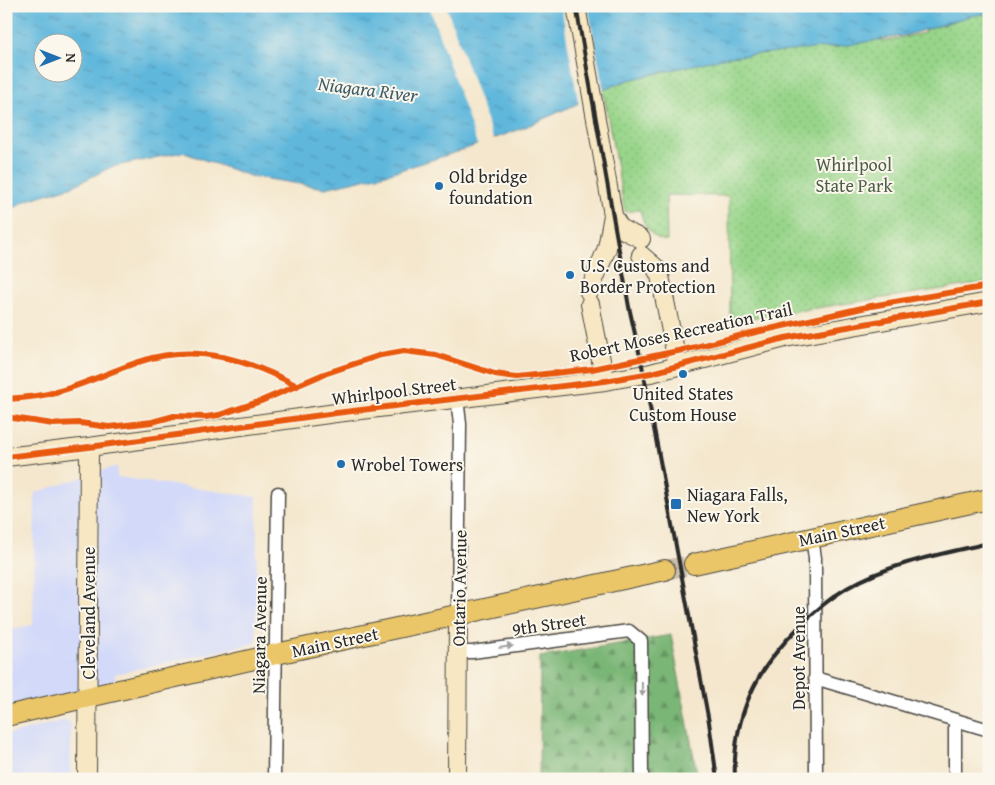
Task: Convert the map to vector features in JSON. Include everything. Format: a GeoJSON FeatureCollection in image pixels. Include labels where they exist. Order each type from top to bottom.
{"type":"FeatureCollection","features":[{"type":"Feature","properties":{"kind":"main road"},"geometry":{"type":"LineString","coordinates":[[576,6],[613,215],[620,228],[639,245],[655,267],[662,284],[678,366]]}},
{"type":"Feature","properties":{"kind":"main road"},"geometry":{"type":"LineString","coordinates":[[605,381],[589,298],[607,248],[613,215]]}},
{"type":"Feature","properties":{"kind":"main road","name":"Whirlpool Street"},"geometry":{"type":"LineString","coordinates":[[6,456],[88,447],[457,398],[605,381],[678,366],[805,334],[989,302]]}},
{"type":"Feature","properties":{"kind":"main road","name":"Cleveland Avenue"},"geometry":{"type":"LineString","coordinates":[[87,779],[88,447]]}},
{"type":"Feature","properties":{"kind":"main road","name":"Main Street"},"geometry":{"type":"LineString","coordinates":[[694,564],[989,499]]}},
{"type":"Feature","properties":{"kind":"main road","name":"Main Street"},"geometry":{"type":"LineString","coordinates":[[6,716],[276,654],[665,570]]}},
{"type":"Feature","properties":{"kind":"main road","name":"Ontario Avenue"},"geometry":{"type":"LineString","coordinates":[[457,779],[458,616]]}},
{"type":"Feature","properties":{"kind":"street","name":"Ontario Avenue"},"geometry":{"type":"LineString","coordinates":[[457,398],[460,424],[458,616]]}},
{"type":"Feature","properties":{"kind":"street","name":"Niagara Avenue"},"geometry":{"type":"LineString","coordinates":[[274,779],[278,493]]}},
{"type":"Feature","properties":{"kind":"street","name":"Depot Avenue"},"geometry":{"type":"LineString","coordinates":[[812,538],[815,558],[814,678],[816,779]]}},
{"type":"Feature","properties":{"kind":"street","name":"9th Street"},"geometry":{"type":"LineString","coordinates":[[458,652],[629,631],[641,641],[642,779]]}},
{"type":"Feature","properties":{"kind":"street"},"geometry":{"type":"LineString","coordinates":[[814,678],[989,730]]}},
{"type":"Feature","properties":{"kind":"street"},"geometry":{"type":"LineString","coordinates":[[955,720],[955,779]]}},
{"type":"Feature","properties":{"kind":"shaded area"},"geometry":{"type":"Polygon","coordinates":[[[117,466],[117,477],[257,497],[256,643],[115,674],[115,688],[6,713],[6,630],[33,625],[35,493],[117,466]]]}},
{"type":"Feature","properties":{"kind":"shaded area"},"geometry":{"type":"Polygon","coordinates":[[[66,720],[71,723],[71,779],[6,779],[6,735],[66,720]]]}},
{"type":"Feature","properties":{"kind":"green space","name":"Whirlpool State Park"},"geometry":{"type":"Polygon","coordinates":[[[972,10],[989,17],[989,282],[730,321],[729,196],[666,195],[667,241],[656,237],[648,230],[640,210],[625,212],[603,90],[628,80],[729,56],[805,41],[835,48],[863,35],[886,41],[924,33],[929,21],[942,26],[972,10]]]}},
{"type":"Feature","properties":{"kind":"green space"},"geometry":{"type":"Polygon","coordinates":[[[671,635],[698,779],[539,779],[540,657],[671,635]]]}},
{"type":"Feature","properties":{"kind":"water","name":"Niagara River"},"geometry":{"type":"Polygon","coordinates":[[[6,6],[989,6],[989,13],[970,16],[907,35],[842,46],[728,57],[628,80],[523,128],[460,151],[390,173],[325,188],[250,176],[182,152],[111,167],[73,186],[27,200],[6,213],[6,6]]]}},
{"type":"Feature","properties":{"kind":"pier"},"geometry":{"type":"Polygon","coordinates":[[[429,6],[446,6],[494,141],[478,147],[429,6]]]}},
{"type":"Feature","properties":{"kind":"pier"},"geometry":{"type":"Polygon","coordinates":[[[561,6],[588,6],[604,92],[579,106],[561,6]]]}},
{"type":"Feature","properties":{"kind":"tunnel"},"geometry":{"type":"LineString","coordinates":[[665,570],[694,564]]}},
{"type":"Feature","properties":{"kind":"railway"},"geometry":{"type":"LineString","coordinates":[[576,6],[629,307],[643,370],[709,722],[717,779]]}},
{"type":"Feature","properties":{"kind":"railway"},"geometry":{"type":"LineString","coordinates":[[735,779],[735,756],[738,735],[750,695],[771,659],[800,626],[828,601],[863,579],[916,560],[989,543]]}},
{"type":"Feature","properties":{"kind":"cycle path","name":"Robert Moses Recreation Trail"},"geometry":{"type":"LineString","coordinates":[[6,417],[53,424],[80,423],[109,427],[152,422],[174,416],[206,417],[219,415],[261,401],[324,374],[381,355],[404,351],[436,355],[495,374],[517,377],[592,369],[692,348],[871,306],[989,286]]}},
{"type":"Feature","properties":{"kind":"cycle path"},"geometry":{"type":"LineString","coordinates":[[6,457],[336,413],[605,381],[651,373],[785,338],[989,302]]}},
{"type":"Feature","properties":{"kind":"cycle path"},"geometry":{"type":"LineString","coordinates":[[6,399],[52,393],[142,361],[182,354],[202,354],[241,362],[297,386]]}},
{"type":"Feature","properties":{"kind":"place","name":"Old bridge foundation"},"geometry":{"type":"Point","coordinates":[439,186]}},
{"type":"Feature","properties":{"kind":"place","name":"U.S. Customs and Border Protection"},"geometry":{"type":"Point","coordinates":[570,275]}},
{"type":"Feature","properties":{"kind":"place","name":"United States Custom House"},"geometry":{"type":"Point","coordinates":[683,374]}},
{"type":"Feature","properties":{"kind":"place","name":"Wrobel Towers"},"geometry":{"type":"Point","coordinates":[341,464]}},
{"type":"Feature","properties":{"kind":"place","name":"Niagara Falls, New York"},"geometry":{"type":"Point","coordinates":[676,504]}}]}
